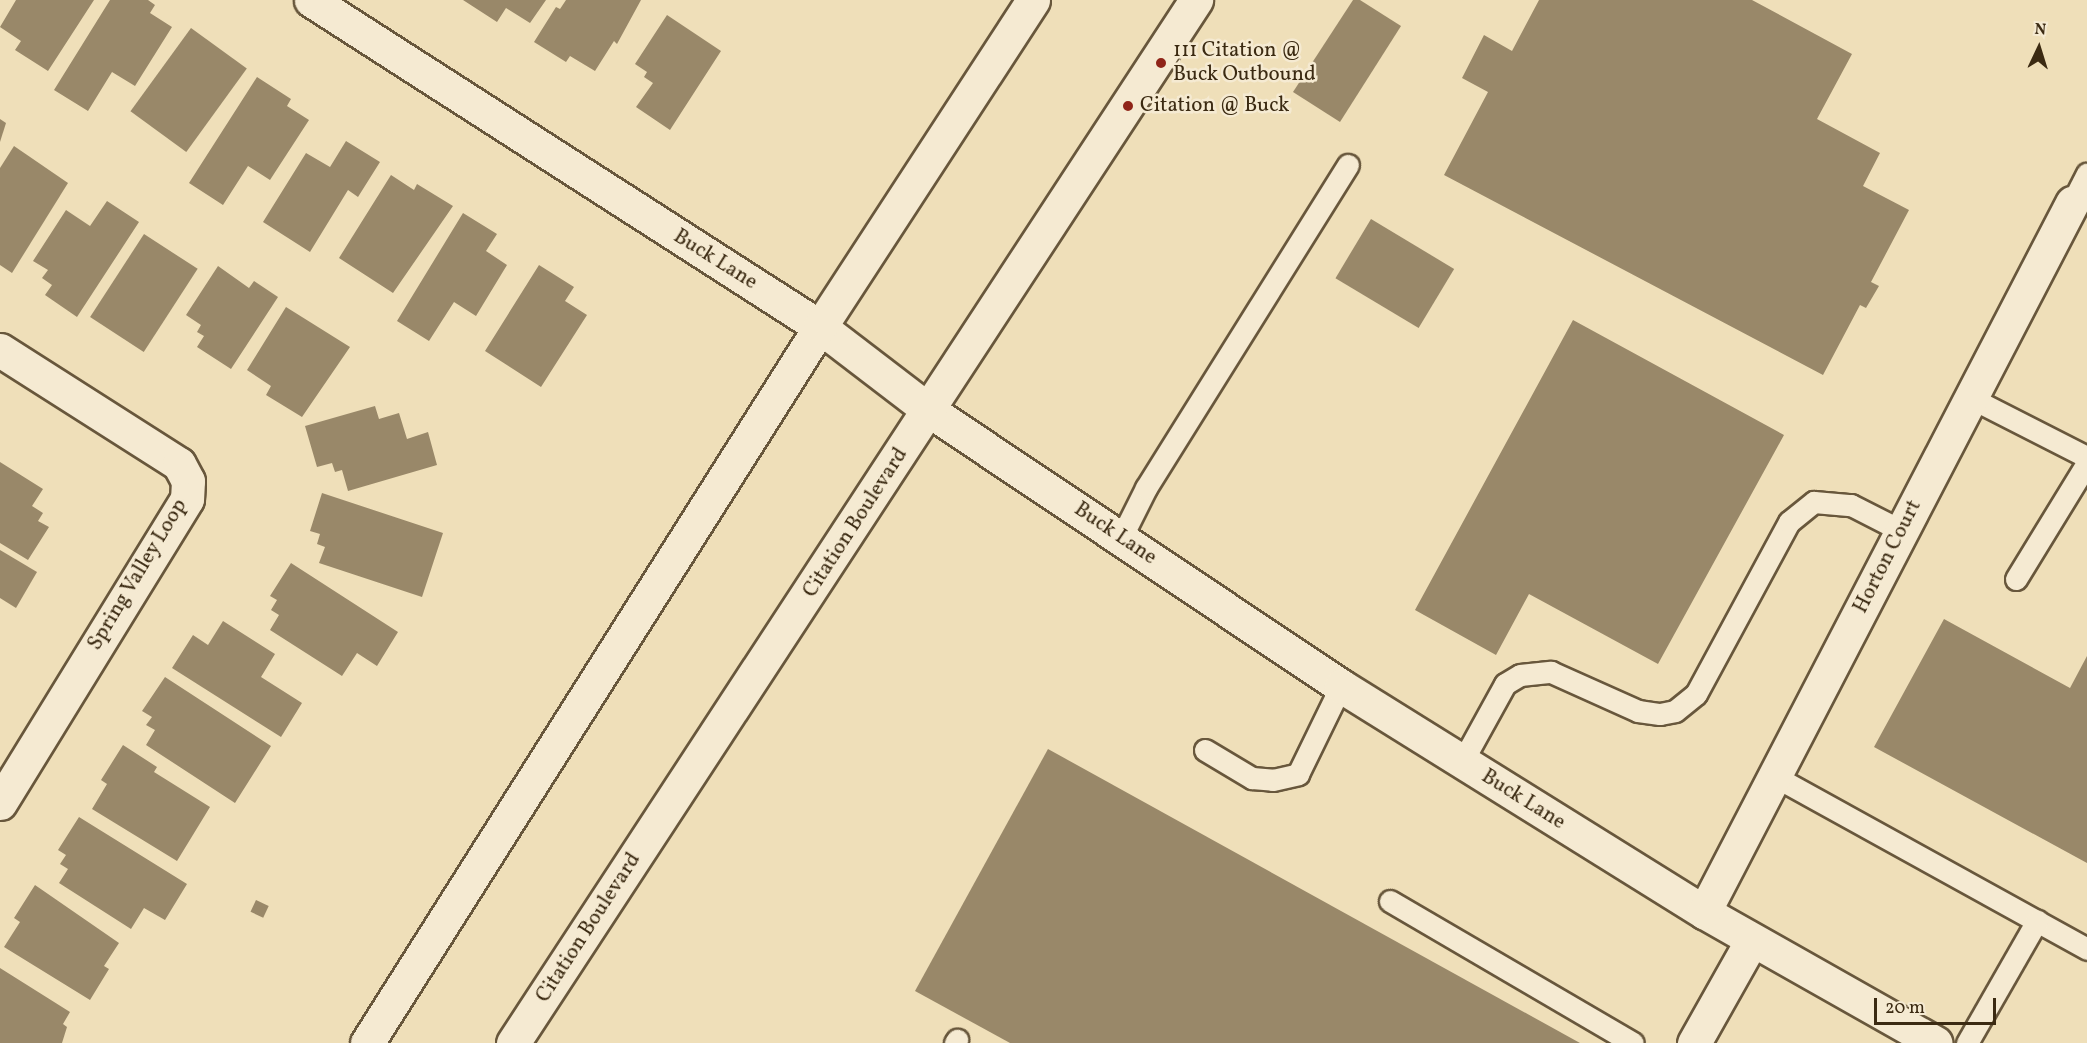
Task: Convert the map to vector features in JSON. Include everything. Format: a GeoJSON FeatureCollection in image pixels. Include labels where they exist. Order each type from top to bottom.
{"type":"FeatureCollection","features":[{"type":"Feature","properties":{"kind":"street","name":"Buck Lane"},"geometry":{"type":"LineString","coordinates":[[311,0],[820,327],[930,411],[1341,686],[1704,912],[1936,1043]]}},
{"type":"Feature","properties":{"kind":"street"},"geometry":{"type":"LineString","coordinates":[[367,1043],[820,327],[1033,0]]}},
{"type":"Feature","properties":{"kind":"street","name":"Citation Boulevard"},"geometry":{"type":"LineString","coordinates":[[513,1043],[930,411],[1196,0]]}},
{"type":"Feature","properties":{"kind":"street","name":"Horton Court"},"geometry":{"type":"LineString","coordinates":[[1704,912],[1971,398],[2080,201]]}},
{"type":"Feature","properties":{"kind":"street","name":"Spring Valley Loop"},"geometry":{"type":"LineString","coordinates":[[0,350],[179,464],[188,481],[187,499],[0,803]]}},
{"type":"Feature","properties":{"kind":"street"},"geometry":{"type":"LineString","coordinates":[[1694,1043],[1752,940]]}},
{"type":"Feature","properties":{"kind":"lane"},"geometry":{"type":"LineString","coordinates":[[1121,538],[1146,488],[1348,165]]}},
{"type":"Feature","properties":{"kind":"lane"},"geometry":{"type":"LineString","coordinates":[[2080,201],[2087,174]]}},
{"type":"Feature","properties":{"kind":"lane"},"geometry":{"type":"LineString","coordinates":[[1971,398],[2087,456]]}},
{"type":"Feature","properties":{"kind":"lane"},"geometry":{"type":"LineString","coordinates":[[2016,579],[2087,463]]}},
{"type":"Feature","properties":{"kind":"lane"},"geometry":{"type":"LineString","coordinates":[[1462,762],[1505,684],[1520,675],[1551,672],[1638,711],[1660,714],[1675,711],[1696,694],[1790,522],[1814,502],[1851,505],[1902,531]]}},
{"type":"Feature","properties":{"kind":"lane"},"geometry":{"type":"LineString","coordinates":[[1205,750],[1252,778],[1273,780],[1298,774],[1341,686]]}},
{"type":"Feature","properties":{"kind":"lane"},"geometry":{"type":"LineString","coordinates":[[1774,776],[2087,949]]}},
{"type":"Feature","properties":{"kind":"lane"},"geometry":{"type":"LineString","coordinates":[[1390,901],[1633,1043]]}},
{"type":"Feature","properties":{"kind":"lane"},"geometry":{"type":"LineString","coordinates":[[1967,1043],[2037,921]]}},
{"type":"Feature","properties":{"kind":"building"},"geometry":{"type":"Polygon","coordinates":[[[16,0],[94,0],[48,71],[15,50],[21,41],[0,27],[16,0]]]}},
{"type":"Feature","properties":{"kind":"building"},"geometry":{"type":"Polygon","coordinates":[[[110,0],[148,0],[155,5],[150,13],[172,27],[135,86],[112,72],[88,111],[54,90],[110,0]]]}},
{"type":"Feature","properties":{"kind":"building"},"geometry":{"type":"Polygon","coordinates":[[[463,0],[546,0],[530,23],[506,8],[497,22],[463,0]]]}},
{"type":"Feature","properties":{"kind":"building"},"geometry":{"type":"Polygon","coordinates":[[[566,0],[641,0],[617,44],[614,41],[595,71],[570,56],[566,62],[534,42],[556,7],[560,9],[566,0]]]}},
{"type":"Feature","properties":{"kind":"building"},"geometry":{"type":"Polygon","coordinates":[[[1353,0],[1360,0],[1401,26],[1340,122],[1293,92],[1353,0]]]}},
{"type":"Feature","properties":{"kind":"building"},"geometry":{"type":"Polygon","coordinates":[[[1539,0],[1752,0],[1852,54],[1817,119],[1880,153],[1863,186],[1909,210],[1871,282],[1879,286],[1866,308],[1860,305],[1823,375],[1444,175],[1488,92],[1462,78],[1484,35],[1512,51],[1539,0]]]}},
{"type":"Feature","properties":{"kind":"building"},"geometry":{"type":"Polygon","coordinates":[[[667,15],[721,51],[670,130],[636,107],[653,83],[644,77],[647,72],[635,64],[667,15]]]}},
{"type":"Feature","properties":{"kind":"building"},"geometry":{"type":"Polygon","coordinates":[[[191,28],[247,69],[186,152],[130,111],[191,28]]]}},
{"type":"Feature","properties":{"kind":"building"},"geometry":{"type":"Polygon","coordinates":[[[257,77],[291,99],[287,106],[309,120],[270,180],[248,166],[223,205],[189,183],[257,77]]]}},
{"type":"Feature","properties":{"kind":"building"},"geometry":{"type":"Polygon","coordinates":[[[0,119],[6,123],[0,142],[0,119]]]}},
{"type":"Feature","properties":{"kind":"building"},"geometry":{"type":"Polygon","coordinates":[[[346,141],[380,162],[358,197],[348,190],[310,252],[263,222],[306,153],[330,167],[346,141]]]}},
{"type":"Feature","properties":{"kind":"building"},"geometry":{"type":"Polygon","coordinates":[[[14,146],[68,183],[12,273],[0,265],[0,168],[14,146]]]}},
{"type":"Feature","properties":{"kind":"building"},"geometry":{"type":"Polygon","coordinates":[[[391,175],[414,190],[417,184],[453,206],[393,293],[339,258],[391,175]]]}},
{"type":"Feature","properties":{"kind":"building"},"geometry":{"type":"Polygon","coordinates":[[[107,201],[139,222],[77,317],[45,295],[52,285],[42,278],[48,270],[33,261],[66,210],[90,226],[107,201]]]}},
{"type":"Feature","properties":{"kind":"building"},"geometry":{"type":"Polygon","coordinates":[[[463,213],[497,234],[486,251],[507,265],[476,316],[454,302],[429,341],[397,321],[463,213]]]}},
{"type":"Feature","properties":{"kind":"building"},"geometry":{"type":"Polygon","coordinates":[[[1371,219],[1454,269],[1419,328],[1335,278],[1371,219]]]}},
{"type":"Feature","properties":{"kind":"building"},"geometry":{"type":"Polygon","coordinates":[[[144,234],[198,269],[144,352],[90,317],[144,234]]]}},
{"type":"Feature","properties":{"kind":"building"},"geometry":{"type":"Polygon","coordinates":[[[539,265],[574,287],[565,301],[587,315],[541,387],[485,351],[539,265]]]}},
{"type":"Feature","properties":{"kind":"building"},"geometry":{"type":"Polygon","coordinates":[[[218,266],[249,288],[254,281],[278,297],[231,369],[197,347],[204,336],[197,332],[201,325],[186,315],[218,266]]]}},
{"type":"Feature","properties":{"kind":"building"},"geometry":{"type":"Polygon","coordinates":[[[286,307],[350,347],[302,417],[266,395],[271,386],[247,370],[286,307]]]}},
{"type":"Feature","properties":{"kind":"building"},"geometry":{"type":"Polygon","coordinates":[[[1573,320],[1784,435],[1658,664],[1529,594],[1496,655],[1415,610],[1573,320]]]}},
{"type":"Feature","properties":{"kind":"building"},"geometry":{"type":"Polygon","coordinates":[[[375,406],[379,419],[399,413],[407,439],[428,432],[437,465],[348,491],[342,470],[335,472],[332,463],[317,467],[305,426],[375,406]]]}},
{"type":"Feature","properties":{"kind":"building"},"geometry":{"type":"Polygon","coordinates":[[[0,462],[43,489],[32,506],[43,513],[38,521],[49,527],[28,560],[0,543],[0,462]]]}},
{"type":"Feature","properties":{"kind":"building"},"geometry":{"type":"Polygon","coordinates":[[[322,493],[443,533],[422,597],[319,563],[325,547],[317,544],[320,534],[310,531],[322,493]]]}},
{"type":"Feature","properties":{"kind":"building"},"geometry":{"type":"Polygon","coordinates":[[[0,550],[37,572],[16,608],[0,598],[0,550]]]}},
{"type":"Feature","properties":{"kind":"building"},"geometry":{"type":"Polygon","coordinates":[[[291,563],[398,632],[377,666],[357,653],[342,676],[270,630],[279,615],[271,610],[277,600],[270,596],[291,563]]]}},
{"type":"Feature","properties":{"kind":"building"},"geometry":{"type":"Polygon","coordinates":[[[1944,619],[2070,688],[2087,656],[2087,863],[1874,747],[1944,619]]]}},
{"type":"Feature","properties":{"kind":"building"},"geometry":{"type":"Polygon","coordinates":[[[223,621],[275,654],[261,677],[302,703],[281,737],[172,668],[193,635],[208,645],[223,621]]]}},
{"type":"Feature","properties":{"kind":"building"},"geometry":{"type":"Polygon","coordinates":[[[165,677],[271,746],[235,803],[146,745],[155,730],[146,725],[152,717],[142,711],[165,677]]]}},
{"type":"Feature","properties":{"kind":"building"},"geometry":{"type":"Polygon","coordinates":[[[123,745],[157,767],[154,772],[210,807],[177,861],[92,809],[107,784],[101,780],[123,745]]]}},
{"type":"Feature","properties":{"kind":"building"},"geometry":{"type":"Polygon","coordinates":[[[1048,749],[1580,1043],[1010,1043],[915,991],[1048,749]]]}},
{"type":"Feature","properties":{"kind":"building"},"geometry":{"type":"Polygon","coordinates":[[[79,817],[187,884],[165,920],[144,908],[131,929],[59,883],[68,869],[60,864],[66,855],[58,850],[79,817]]]}},
{"type":"Feature","properties":{"kind":"building"},"geometry":{"type":"Polygon","coordinates":[[[35,885],[119,943],[104,966],[109,969],[90,1000],[4,947],[20,922],[14,918],[35,885]]]}},
{"type":"Feature","properties":{"kind":"building"},"geometry":{"type":"Polygon","coordinates":[[[256,900],[269,906],[263,918],[251,912],[256,900]]]}},
{"type":"Feature","properties":{"kind":"building"},"geometry":{"type":"Polygon","coordinates":[[[0,968],[70,1012],[63,1024],[67,1027],[62,1043],[0,1043],[0,968]]]}},
{"type":"Feature","properties":{"kind":"place","name":"111 Citation @ Buck Outbound"},"geometry":{"type":"Point","coordinates":[1161,63]}},
{"type":"Feature","properties":{"kind":"place","name":"Citation @ Buck"},"geometry":{"type":"Point","coordinates":[1128,106]}}]}
